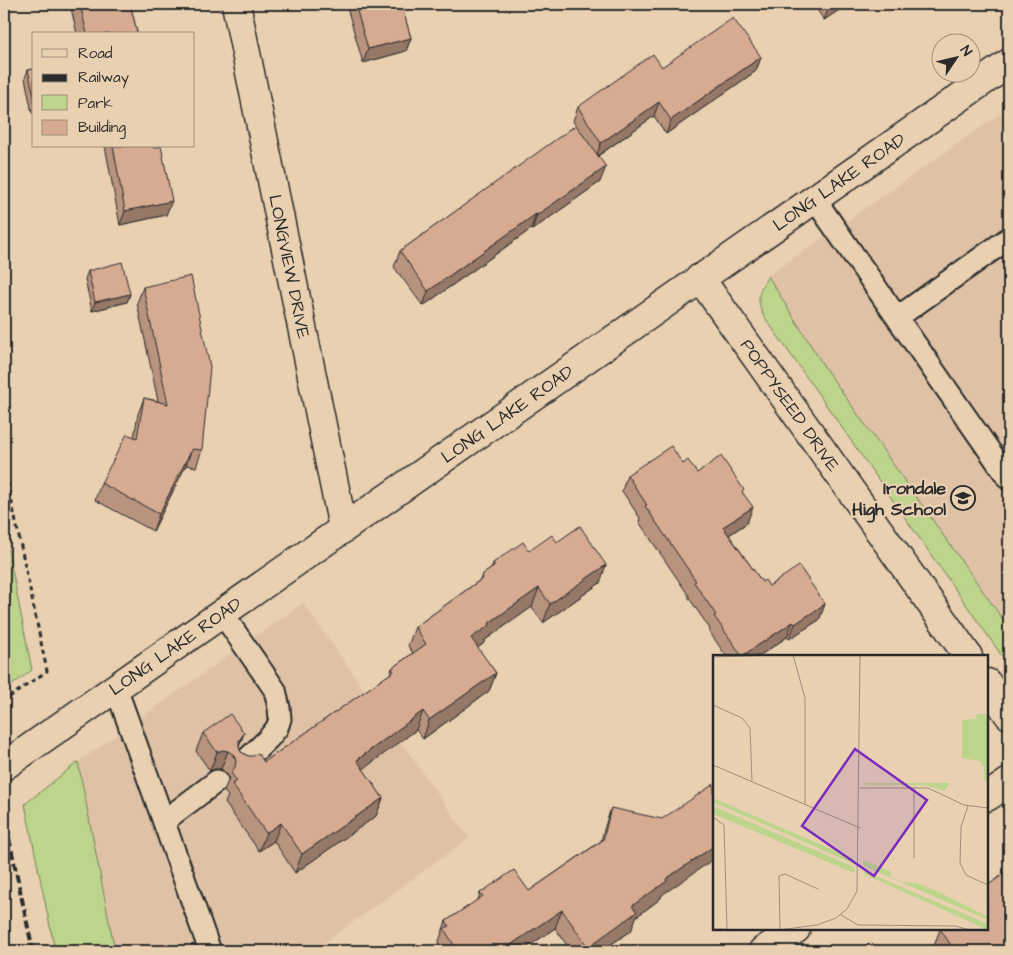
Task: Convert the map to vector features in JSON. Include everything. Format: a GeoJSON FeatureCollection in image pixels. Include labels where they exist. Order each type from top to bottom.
{"type":"FeatureCollection","features":[{"type":"Feature","properties":{"kind":"street","name":"LONGVIEW DRIVE"},"geometry":{"type":"LineString","coordinates":[[236,4],[343,528]]}},
{"type":"Feature","properties":{"kind":"street","name":"LONG LAKE ROAD"},"geometry":{"type":"LineString","coordinates":[[4,766],[1009,63]]}},
{"type":"Feature","properties":{"kind":"street","name":"POPPYSEED DRIVE"},"geometry":{"type":"LineString","coordinates":[[700,278],[967,655]]}},
{"type":"Feature","properties":{"kind":"street"},"geometry":{"type":"LineString","coordinates":[[988,684],[1009,715]]}},
{"type":"Feature","properties":{"kind":"street"},"geometry":{"type":"LineString","coordinates":[[988,796],[1009,782]]}},
{"type":"Feature","properties":{"kind":"street"},"geometry":{"type":"LineString","coordinates":[[763,951],[794,930]]}},
{"type":"Feature","properties":{"kind":"lane"},"geometry":{"type":"LineString","coordinates":[[814,198],[898,316],[1009,479]]}},
{"type":"Feature","properties":{"kind":"lane"},"geometry":{"type":"LineString","coordinates":[[898,316],[1009,238]]}},
{"type":"Feature","properties":{"kind":"lane"},"geometry":{"type":"LineString","coordinates":[[222,612],[275,690],[279,708],[280,719],[276,728],[268,739],[244,762]]}},
{"type":"Feature","properties":{"kind":"lane"},"geometry":{"type":"LineString","coordinates":[[116,688],[210,951]]}},
{"type":"Feature","properties":{"kind":"lane"},"geometry":{"type":"LineString","coordinates":[[164,821],[217,781]]}},
{"type":"Feature","properties":{"kind":"path"},"geometry":{"type":"LineString","coordinates":[[4,465],[47,671],[4,701]]}},
{"type":"Feature","properties":{"kind":"shaded area","name":"Irondale High School"},"geometry":{"type":"Polygon","coordinates":[[[1009,108],[1009,628],[825,368],[768,276],[1009,108]]]}},
{"type":"Feature","properties":{"kind":"shaded area"},"geometry":{"type":"Polygon","coordinates":[[[303,603],[469,838],[313,951],[115,951],[78,762],[303,603]]]}},
{"type":"Feature","properties":{"kind":"green space"},"geometry":{"type":"Polygon","coordinates":[[[768,276],[825,368],[1009,628],[1009,666],[763,315],[759,304],[759,295],[768,276]]]}},
{"type":"Feature","properties":{"kind":"green space"},"geometry":{"type":"Polygon","coordinates":[[[4,529],[32,670],[4,691],[4,529]]]}},
{"type":"Feature","properties":{"kind":"green space"},"geometry":{"type":"Polygon","coordinates":[[[78,762],[115,951],[55,951],[25,804],[78,762]]]}},
{"type":"Feature","properties":{"kind":"building"},"geometry":{"type":"Polygon","coordinates":[[[80,4],[130,4],[137,32],[87,32],[80,4]]]}},
{"type":"Feature","properties":{"kind":"building"},"geometry":{"type":"Polygon","coordinates":[[[355,4],[401,4],[411,38],[368,49],[355,4]]]}},
{"type":"Feature","properties":{"kind":"building"},"geometry":{"type":"Polygon","coordinates":[[[733,18],[761,57],[671,120],[659,102],[601,143],[578,107],[653,54],[662,67],[733,18]]]}},
{"type":"Feature","properties":{"kind":"building"},"geometry":{"type":"Polygon","coordinates":[[[32,69],[32,87],[28,70],[32,69]]]}},
{"type":"Feature","properties":{"kind":"building"},"geometry":{"type":"Polygon","coordinates":[[[576,125],[606,167],[428,291],[400,251],[576,125]]]}},
{"type":"Feature","properties":{"kind":"building"},"geometry":{"type":"Polygon","coordinates":[[[113,148],[161,148],[172,201],[125,211],[113,148]]]}},
{"type":"Feature","properties":{"kind":"building"},"geometry":{"type":"Polygon","coordinates":[[[122,262],[130,294],[95,302],[88,271],[122,262]]]}},
{"type":"Feature","properties":{"kind":"building"},"geometry":{"type":"Polygon","coordinates":[[[191,276],[210,367],[202,450],[192,449],[159,514],[101,483],[127,434],[137,438],[144,398],[168,404],[143,287],[191,276]]]}},
{"type":"Feature","properties":{"kind":"building"},"geometry":{"type":"Polygon","coordinates":[[[671,446],[683,464],[688,460],[697,473],[721,456],[753,507],[723,527],[762,582],[765,580],[769,586],[799,566],[825,604],[741,655],[714,616],[716,615],[694,582],[696,581],[645,506],[647,505],[627,475],[671,446]]]}},
{"type":"Feature","properties":{"kind":"building"},"geometry":{"type":"Polygon","coordinates":[[[580,526],[606,565],[550,604],[539,588],[471,638],[496,673],[429,720],[423,711],[357,760],[383,798],[302,854],[281,823],[266,833],[232,784],[237,781],[231,773],[236,761],[234,755],[228,751],[222,750],[217,752],[203,733],[230,714],[244,733],[239,741],[241,752],[248,756],[258,753],[264,762],[394,671],[392,668],[426,644],[415,627],[483,578],[482,575],[495,566],[493,563],[523,542],[529,551],[552,535],[557,542],[580,526]]]}},
{"type":"Feature","properties":{"kind":"building"},"geometry":{"type":"Polygon","coordinates":[[[713,785],[713,847],[666,879],[667,881],[632,906],[637,912],[588,947],[562,910],[509,946],[513,951],[451,951],[456,948],[444,929],[449,926],[446,921],[483,896],[480,893],[514,870],[529,891],[603,840],[611,808],[662,819],[713,785]]]}},
{"type":"Feature","properties":{"kind":"building"},"geometry":{"type":"Polygon","coordinates":[[[1009,870],[1009,948],[1004,951],[955,951],[941,930],[988,930],[988,885],[1009,870]]]}},
{"type":"Feature","properties":{"kind":"railway"},"geometry":{"type":"LineString","coordinates":[[4,815],[33,951]]}},
{"type":"Feature","properties":{"kind":"place","name":"Irondale High School"},"geometry":{"type":"Point","coordinates":[963,498]}}]}
